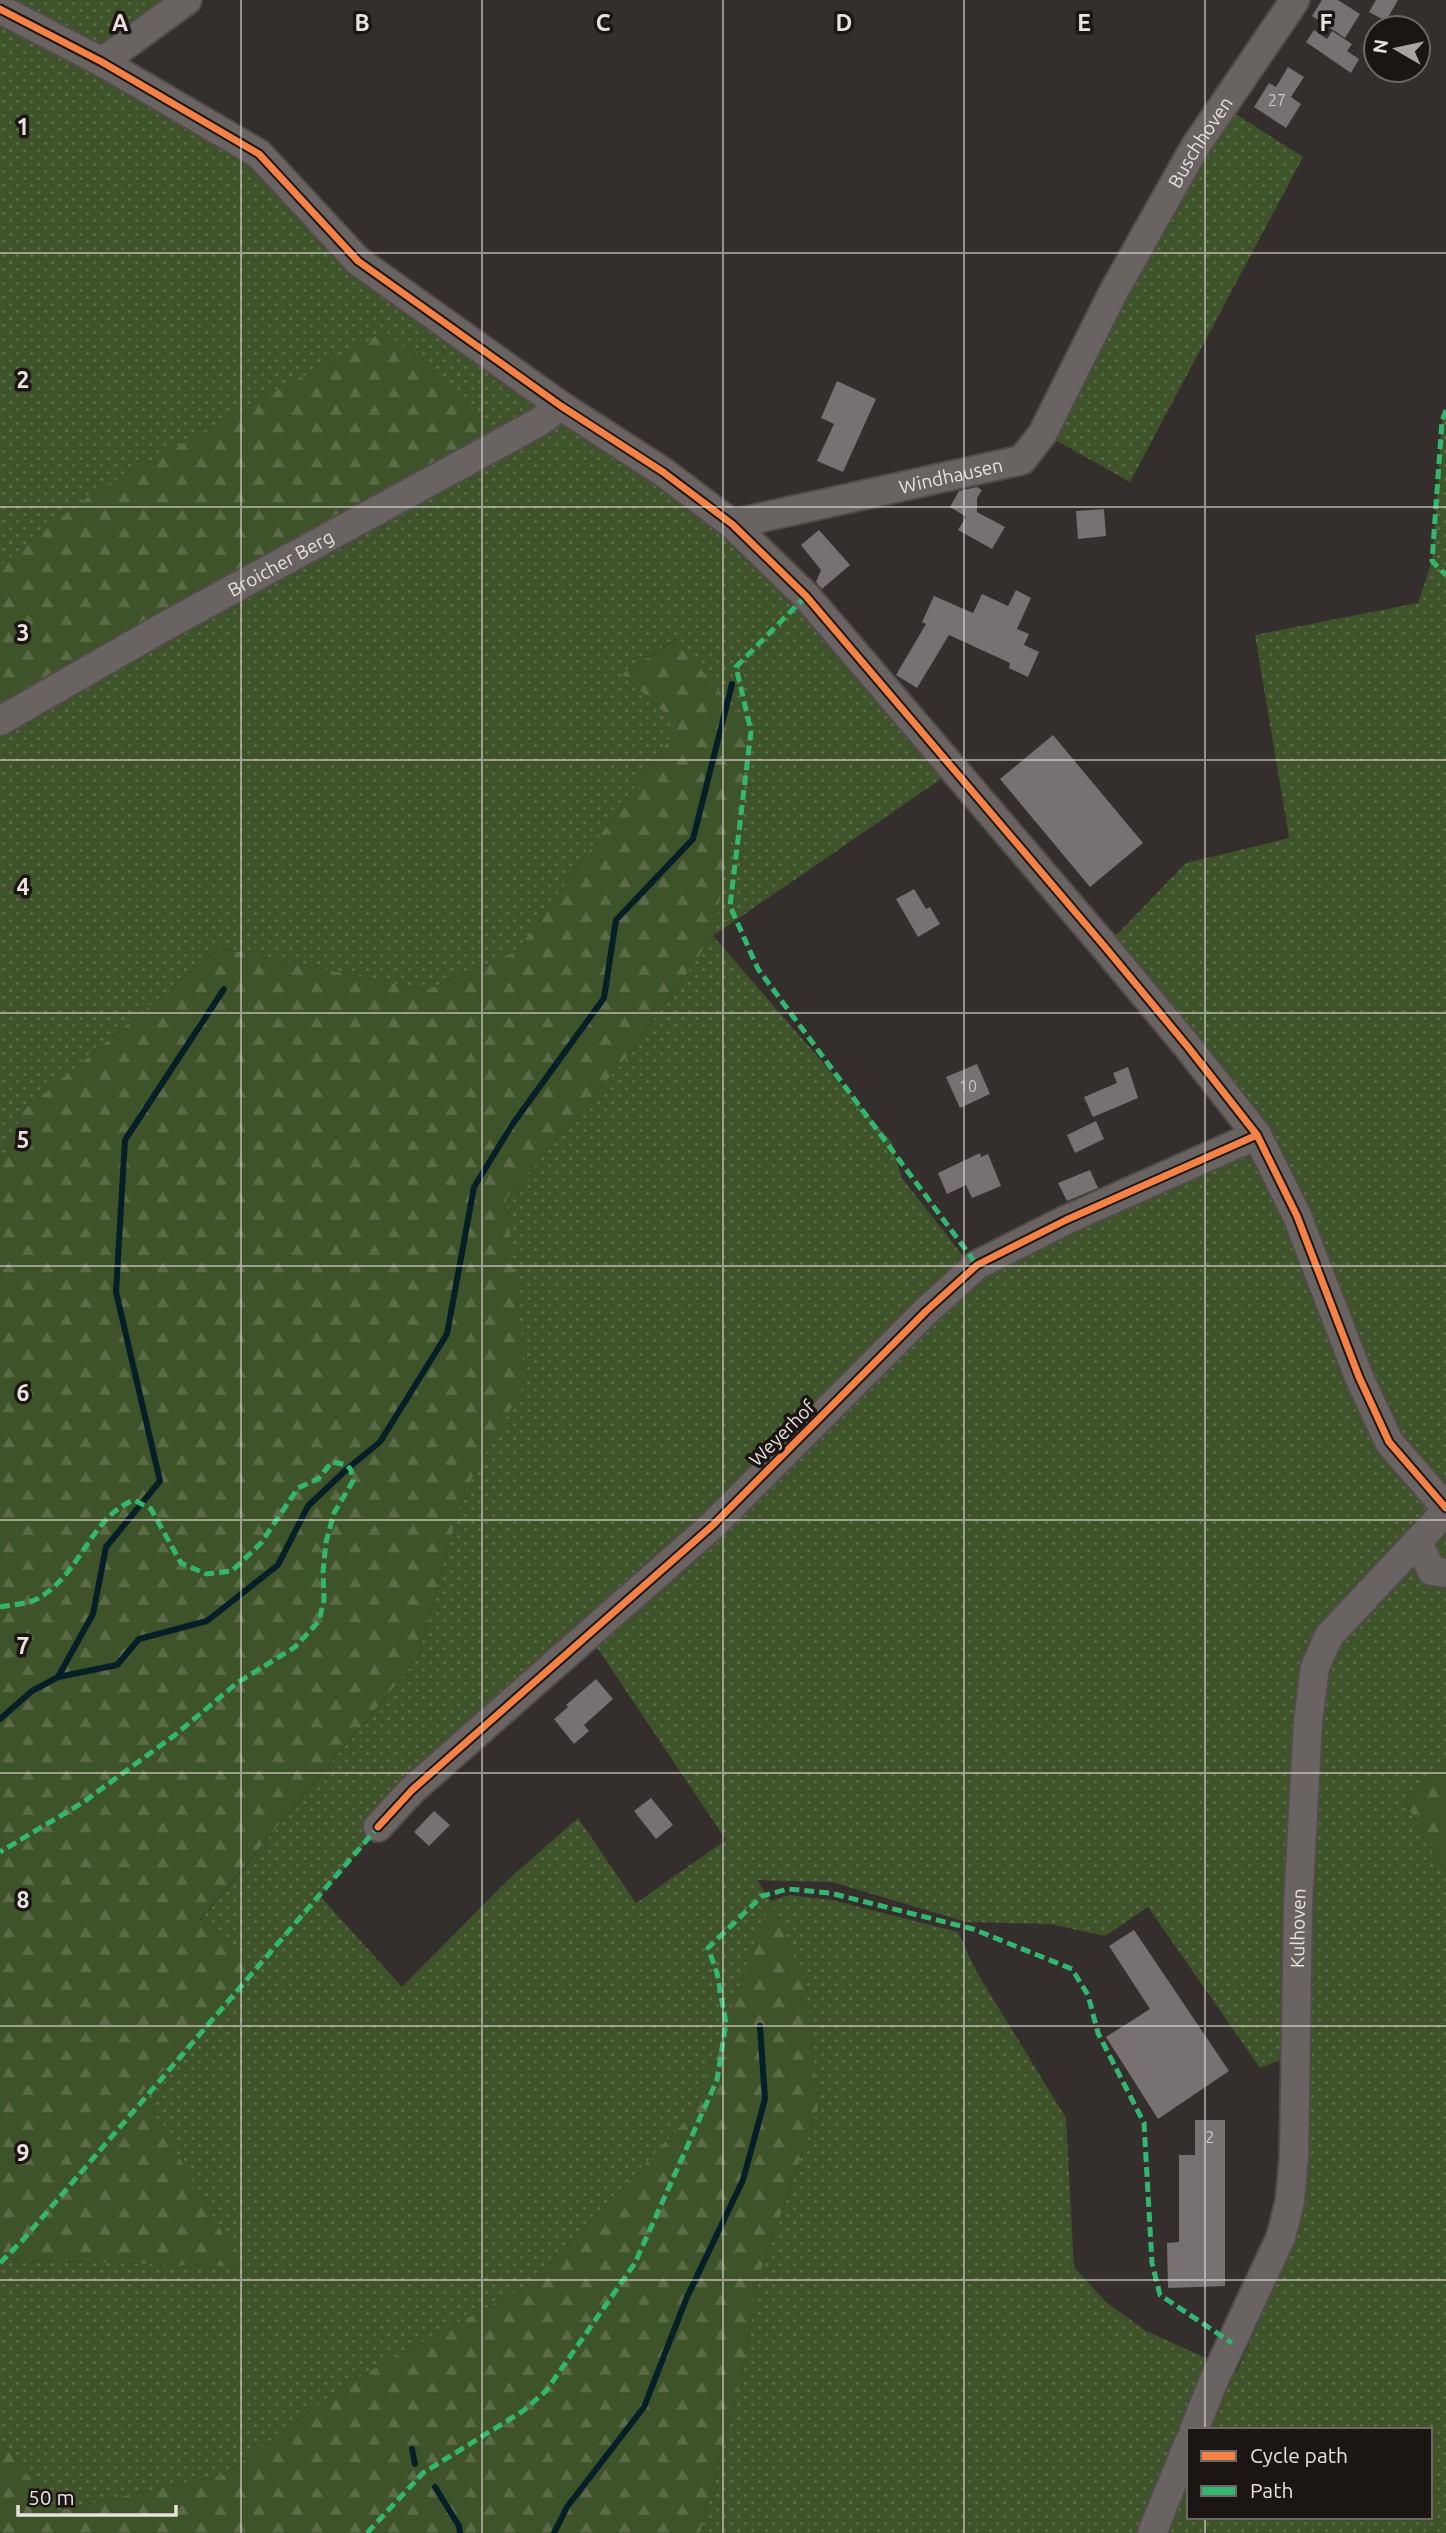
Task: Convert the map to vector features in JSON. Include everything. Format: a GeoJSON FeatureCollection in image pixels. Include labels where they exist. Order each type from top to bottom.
{"type":"FeatureCollection","features":[{"type":"Feature","properties":{"kind":"street"},"geometry":{"type":"LineString","coordinates":[[102,62],[187,0]]}},
{"type":"Feature","properties":{"kind":"street","name":"Buschhoven"},"geometry":{"type":"LineString","coordinates":[[1114,291],[1195,147],[1295,0]]}},
{"type":"Feature","properties":{"kind":"street"},"geometry":{"type":"LineString","coordinates":[[0,9],[102,62],[259,154],[358,261],[561,406],[663,472],[732,524],[806,596],[1122,967],[1257,1135],[1297,1216],[1359,1377],[1389,1441],[1446,1509]]}},
{"type":"Feature","properties":{"kind":"street","name":"Windhausen"},"geometry":{"type":"LineString","coordinates":[[732,524],[1022,460],[1043,433],[1114,291]]}},
{"type":"Feature","properties":{"kind":"street","name":"Broicher Berg"},"geometry":{"type":"LineString","coordinates":[[0,721],[160,629],[539,422],[561,406]]}},
{"type":"Feature","properties":{"kind":"street","name":"Weyerhof"},"geometry":{"type":"LineString","coordinates":[[378,1827],[412,1790],[714,1524],[926,1311],[977,1265],[1066,1220],[1257,1135]]}},
{"type":"Feature","properties":{"kind":"street","name":"Kulhoven"},"geometry":{"type":"LineString","coordinates":[[1195,2428],[1214,2380],[1281,2237],[1290,2201],[1294,2157],[1298,1906],[1308,1721],[1315,1667],[1329,1636],[1446,1509]]}},
{"type":"Feature","properties":{"kind":"street"},"geometry":{"type":"LineString","coordinates":[[1417,1541],[1432,1571],[1446,1573]]}},
{"type":"Feature","properties":{"kind":"street"},"geometry":{"type":"LineString","coordinates":[[1152,2533],[1187,2447]]}},
{"type":"Feature","properties":{"kind":"green space"},"geometry":{"type":"Polygon","coordinates":[[[0,0],[187,0],[103,62],[259,154],[358,261],[561,406],[663,472],[732,524],[806,596],[954,770],[713,936],[752,731],[675,639],[622,674],[679,726],[517,951],[426,990],[220,948],[23,1111],[0,1165],[0,0]]]}},
{"type":"Feature","properties":{"kind":"green space"},"geometry":{"type":"Polygon","coordinates":[[[1223,106],[1303,157],[1130,482],[1043,433],[1223,106]]]}},
{"type":"Feature","properties":{"kind":"green space"},"geometry":{"type":"Polygon","coordinates":[[[385,331],[502,433],[0,712],[0,566],[94,492],[385,331]]]}},
{"type":"Feature","properties":{"kind":"green space"},"geometry":{"type":"Polygon","coordinates":[[[1446,410],[1446,1761],[1405,1801],[1446,1876],[1446,2533],[700,2533],[742,2374],[760,2273],[818,2109],[806,1987],[771,1902],[692,2114],[532,2283],[348,2383],[226,2474],[56,2511],[0,2439],[0,2259],[241,2267],[142,2093],[258,1969],[199,1922],[418,1658],[462,1496],[526,1380],[506,1199],[630,1053],[713,936],[891,1141],[902,1178],[967,1261],[1257,1135],[1297,1216],[1322,1276],[1298,1206],[1252,1116],[1105,947],[1186,863],[1289,838],[1255,635],[1418,603],[1432,561],[1442,421],[1446,410]],[[588,1634],[412,1790],[320,1896],[402,1987],[510,1878],[578,1818],[636,1903],[726,1840],[588,1634]],[[1297,1712],[1289,1835],[1312,1824],[1317,1728],[1297,1712]],[[757,1880],[771,1901],[789,1895],[832,1900],[958,1932],[976,1971],[1066,2118],[1074,2267],[1106,2302],[1146,2331],[1237,2372],[1294,2239],[1304,2169],[1312,2047],[1260,2068],[1148,1907],[1105,1936],[1050,1924],[966,1922],[832,1882],[757,1880]]]}},
{"type":"Feature","properties":{"kind":"green space"},"geometry":{"type":"Polygon","coordinates":[[[676,639],[752,731],[713,936],[630,1053],[506,1199],[527,1380],[462,1496],[418,1658],[199,1921],[259,1968],[142,2093],[242,2267],[0,2259],[0,1165],[23,1111],[220,948],[426,990],[517,951],[679,726],[622,674],[676,639]]]}},
{"type":"Feature","properties":{"kind":"green space"},"geometry":{"type":"Polygon","coordinates":[[[1446,1761],[1446,1876],[1405,1801],[1446,1761]]]}},
{"type":"Feature","properties":{"kind":"green space"},"geometry":{"type":"Polygon","coordinates":[[[771,1901],[806,1987],[818,2109],[760,2273],[742,2374],[700,2533],[0,2533],[0,2439],[56,2511],[226,2474],[348,2383],[532,2283],[692,2114],[771,1901]]]}},
{"type":"Feature","properties":{"kind":"building"},"geometry":{"type":"Polygon","coordinates":[[[1322,0],[1338,0],[1360,14],[1345,38],[1312,16],[1322,0]]]}},
{"type":"Feature","properties":{"kind":"building"},"geometry":{"type":"Polygon","coordinates":[[[1376,0],[1398,0],[1390,14],[1369,12],[1376,0]]]}},
{"type":"Feature","properties":{"kind":"building"},"geometry":{"type":"Polygon","coordinates":[[[1314,30],[1327,39],[1332,31],[1352,44],[1347,51],[1359,59],[1351,73],[1306,42],[1314,30]]]}},
{"type":"Feature","properties":{"kind":"building"},"geometry":{"type":"Polygon","coordinates":[[[1288,67],[1304,77],[1291,97],[1301,104],[1286,128],[1254,107],[1269,83],[1276,87],[1288,67]]]}},
{"type":"Feature","properties":{"kind":"building"},"geometry":{"type":"Polygon","coordinates":[[[837,381],[876,399],[843,472],[817,461],[834,424],[821,418],[837,381]]]}},
{"type":"Feature","properties":{"kind":"building"},"geometry":{"type":"Polygon","coordinates":[[[977,487],[982,490],[977,498],[977,512],[1005,527],[992,549],[958,530],[966,517],[950,507],[959,491],[977,487]]]}},
{"type":"Feature","properties":{"kind":"building"},"geometry":{"type":"Polygon","coordinates":[[[1104,509],[1106,536],[1078,539],[1076,511],[1104,509]]]}},
{"type":"Feature","properties":{"kind":"building"},"geometry":{"type":"Polygon","coordinates":[[[819,530],[850,565],[822,589],[816,582],[821,570],[801,545],[819,530]]]}},
{"type":"Feature","properties":{"kind":"building"},"geometry":{"type":"Polygon","coordinates":[[[1016,590],[1031,598],[1017,629],[1029,634],[1024,645],[1039,652],[1028,677],[1009,668],[1010,663],[949,635],[917,688],[896,675],[926,624],[922,622],[934,596],[973,613],[982,594],[1008,606],[1016,590]]]}},
{"type":"Feature","properties":{"kind":"building"},"geometry":{"type":"Polygon","coordinates":[[[1053,735],[1143,843],[1090,887],[1000,779],[1053,735]]]}},
{"type":"Feature","properties":{"kind":"building"},"geometry":{"type":"Polygon","coordinates":[[[914,889],[926,909],[930,907],[940,924],[918,937],[896,899],[914,889]]]}},
{"type":"Feature","properties":{"kind":"building"},"geometry":{"type":"Polygon","coordinates":[[[977,1064],[990,1094],[960,1108],[946,1077],[977,1064]]]}},
{"type":"Feature","properties":{"kind":"building"},"geometry":{"type":"Polygon","coordinates":[[[1128,1067],[1138,1098],[1093,1117],[1084,1097],[1117,1083],[1113,1073],[1128,1067]]]}},
{"type":"Feature","properties":{"kind":"building"},"geometry":{"type":"Polygon","coordinates":[[[1096,1121],[1104,1139],[1075,1153],[1067,1135],[1096,1121]]]}},
{"type":"Feature","properties":{"kind":"building"},"geometry":{"type":"Polygon","coordinates":[[[980,1153],[981,1157],[988,1154],[1001,1186],[972,1198],[966,1185],[947,1194],[938,1173],[980,1153]]]}},
{"type":"Feature","properties":{"kind":"building"},"geometry":{"type":"Polygon","coordinates":[[[1090,1170],[1098,1188],[1067,1201],[1058,1183],[1090,1170]]]}},
{"type":"Feature","properties":{"kind":"building"},"geometry":{"type":"Polygon","coordinates":[[[596,1679],[613,1699],[584,1725],[589,1731],[574,1744],[554,1719],[596,1679]]]}},
{"type":"Feature","properties":{"kind":"building"},"geometry":{"type":"Polygon","coordinates":[[[651,1798],[673,1825],[656,1839],[634,1811],[651,1798]]]}},
{"type":"Feature","properties":{"kind":"building"},"geometry":{"type":"Polygon","coordinates":[[[434,1811],[450,1825],[429,1846],[414,1832],[434,1811]]]}},
{"type":"Feature","properties":{"kind":"building"},"geometry":{"type":"Polygon","coordinates":[[[1134,1930],[1229,2071],[1158,2119],[1106,2037],[1150,2009],[1109,1946],[1134,1930]]]}},
{"type":"Feature","properties":{"kind":"building"},"geometry":{"type":"Polygon","coordinates":[[[1195,2120],[1225,2120],[1225,2286],[1168,2288],[1167,2243],[1179,2242],[1179,2155],[1195,2155],[1195,2120]]]}},
{"type":"Feature","properties":{"kind":"waterway"},"geometry":{"type":"LineString","coordinates":[[58,1677],[117,1665],[139,1639],[207,1621],[278,1565],[308,1506],[380,1442],[447,1334],[474,1187],[512,1125],[604,998],[616,920],[693,839],[732,684]]}},
{"type":"Feature","properties":{"kind":"waterway"},"geometry":{"type":"LineString","coordinates":[[0,1719],[32,1691],[58,1677],[93,1614],[106,1547],[160,1481],[116,1292],[125,1140],[224,989]]}},
{"type":"Feature","properties":{"kind":"waterway"},"geometry":{"type":"LineString","coordinates":[[554,2533],[567,2507],[644,2407],[687,2297],[743,2180],[765,2099],[760,2026]]}},
{"type":"Feature","properties":{"kind":"waterway"},"geometry":{"type":"LineString","coordinates":[[412,2449],[415,2464]]}},
{"type":"Feature","properties":{"kind":"waterway"},"geometry":{"type":"LineString","coordinates":[[435,2487],[459,2526],[460,2533]]}},
{"type":"Feature","properties":{"kind":"marked path"},"geometry":{"type":"LineString","coordinates":[[1446,410],[1442,421],[1432,561],[1446,575]]}},
{"type":"Feature","properties":{"kind":"marked path"},"geometry":{"type":"LineString","coordinates":[[806,596],[736,667],[751,731],[730,906],[758,969],[977,1265]]}},
{"type":"Feature","properties":{"kind":"marked path"},"geometry":{"type":"LineString","coordinates":[[0,1607],[33,1601],[52,1588],[65,1576],[106,1520],[119,1508],[134,1500],[151,1509],[181,1563],[206,1574],[232,1571],[261,1543],[298,1488],[318,1479],[332,1462],[347,1465],[351,1470],[353,1481],[334,1513],[326,1542],[324,1600],[319,1621],[295,1647],[237,1683],[175,1735],[82,1803],[0,1852]]}},
{"type":"Feature","properties":{"kind":"marked path"},"geometry":{"type":"LineString","coordinates":[[0,2263],[22,2241],[378,1827]]}},
{"type":"Feature","properties":{"kind":"marked path"},"geometry":{"type":"LineString","coordinates":[[367,2533],[423,2473],[523,2411],[546,2391],[635,2263],[717,2080],[726,2023],[717,1973],[708,1948],[762,1896],[788,1889],[830,1893],[973,1929],[1072,1969],[1088,1995],[1098,2033],[1144,2123],[1152,2263],[1160,2295],[1232,2343]]}},
{"type":"Feature","properties":{"kind":"cycle path"},"geometry":{"type":"LineString","coordinates":[[0,9],[102,62],[259,154],[358,261],[561,406],[663,472],[732,524],[806,596],[1105,947],[1257,1135],[1297,1216],[1359,1377],[1389,1442],[1446,1508]]}},
{"type":"Feature","properties":{"kind":"cycle path"},"geometry":{"type":"LineString","coordinates":[[378,1827],[412,1790],[714,1524],[926,1311],[977,1265],[1066,1220],[1257,1135]]}}]}
